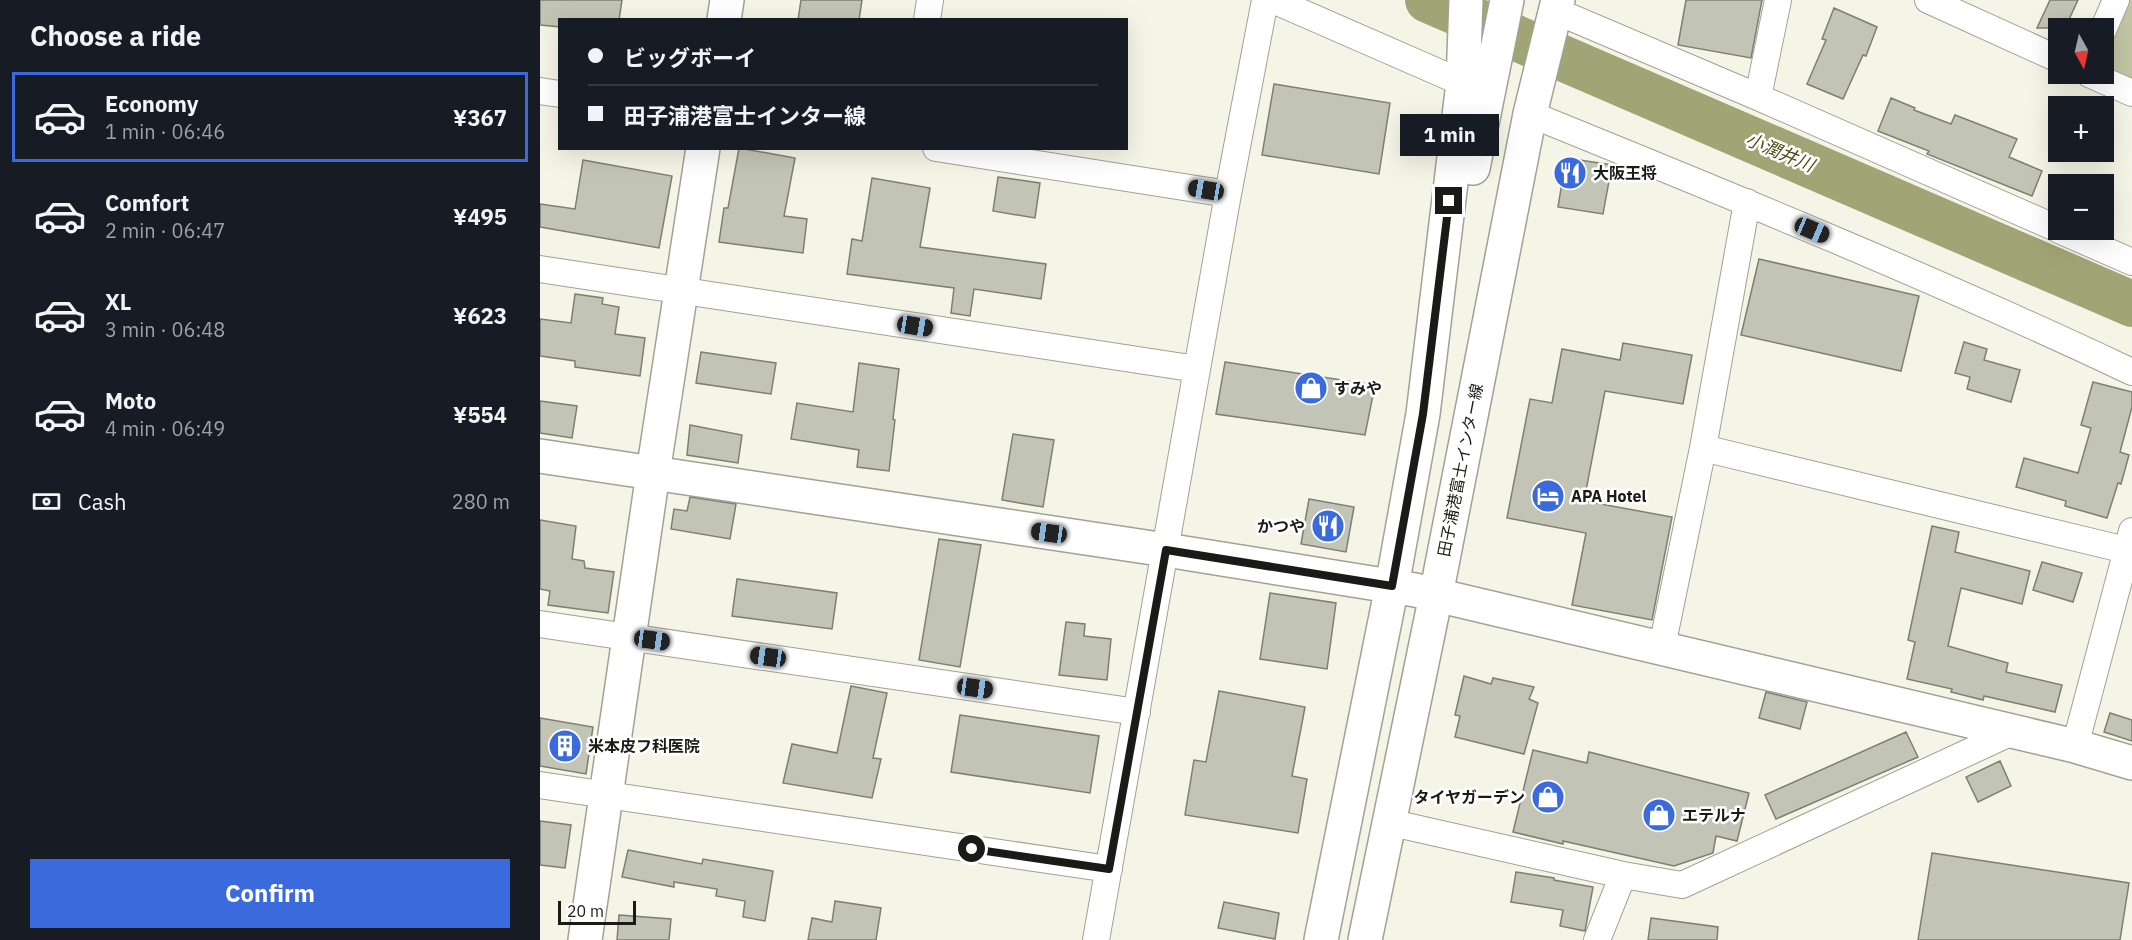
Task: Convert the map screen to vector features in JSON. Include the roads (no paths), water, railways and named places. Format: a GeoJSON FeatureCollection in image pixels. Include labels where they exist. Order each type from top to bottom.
{"type":"FeatureCollection","features":[{"type":"Feature","properties":{"kind":"street"},"geometry":{"type":"LineString","coordinates":[[724,18],[727,0]]}},
{"type":"Feature","properties":{"kind":"street"},"geometry":{"type":"LineString","coordinates":[[927,18],[930,0]]}},
{"type":"Feature","properties":{"kind":"street"},"geometry":{"type":"LineString","coordinates":[[1096,940],[1228,194],[1265,0]]}},
{"type":"Feature","properties":{"kind":"street"},"geometry":{"type":"LineString","coordinates":[[1274,0],[1464,83]]}},
{"type":"Feature","properties":{"kind":"street"},"geometry":{"type":"LineString","coordinates":[[1423,414],[1464,83],[1466,0]]}},
{"type":"Feature","properties":{"kind":"street"},"geometry":{"type":"LineString","coordinates":[[1321,940],[1392,586],[1423,414],[1507,0]]}},
{"type":"Feature","properties":{"kind":"street"},"geometry":{"type":"LineString","coordinates":[[1758,97],[1778,0]]}},
{"type":"Feature","properties":{"kind":"street"},"geometry":{"type":"LineString","coordinates":[[1928,0],[2048,55]]}},
{"type":"Feature","properties":{"kind":"street"},"geometry":{"type":"LineString","coordinates":[[2108,18],[2116,0]]}},
{"type":"Feature","properties":{"kind":"street"},"geometry":{"type":"LineString","coordinates":[[1557,5],[1758,97],[2048,225]]}},
{"type":"Feature","properties":{"kind":"street","name":"田子浦港富士インター線"},"geometry":{"type":"LineString","coordinates":[[1365,940],[1436,595],[1530,114],[1557,5]]}},
{"type":"Feature","properties":{"kind":"street"},"geometry":{"type":"LineString","coordinates":[[2112,84],[2132,93]]}},
{"type":"Feature","properties":{"kind":"street"},"geometry":{"type":"LineString","coordinates":[[540,91],[558,94]]}},
{"type":"Feature","properties":{"kind":"street"},"geometry":{"type":"LineString","coordinates":[[1530,114],[1747,202],[2029,323],[2132,372]]}},
{"type":"Feature","properties":{"kind":"street"},"geometry":{"type":"LineString","coordinates":[[585,940],[703,150]]}},
{"type":"Feature","properties":{"kind":"street"},"geometry":{"type":"LineString","coordinates":[[949,150],[1228,194]]}},
{"type":"Feature","properties":{"kind":"street"},"geometry":{"type":"LineString","coordinates":[[1662,647],[1703,448],[1747,202]]}},
{"type":"Feature","properties":{"kind":"street"},"geometry":{"type":"LineString","coordinates":[[2083,240],[2132,262]]}},
{"type":"Feature","properties":{"kind":"street"},"geometry":{"type":"LineString","coordinates":[[540,269],[1197,369]]}},
{"type":"Feature","properties":{"kind":"street"},"geometry":{"type":"LineString","coordinates":[[1703,448],[2129,541],[2074,746]]}},
{"type":"Feature","properties":{"kind":"street"},"geometry":{"type":"LineString","coordinates":[[540,456],[1392,586],[1662,647],[2074,746],[2132,763]]}},
{"type":"Feature","properties":{"kind":"street"},"geometry":{"type":"LineString","coordinates":[[540,624],[1137,712]]}},
{"type":"Feature","properties":{"kind":"street"},"geometry":{"type":"LineString","coordinates":[[1388,822],[1623,875],[1682,885],[2012,732]]}},
{"type":"Feature","properties":{"kind":"street"},"geometry":{"type":"LineString","coordinates":[[540,785],[1109,869]]}},
{"type":"Feature","properties":{"kind":"street"},"geometry":{"type":"LineString","coordinates":[[1597,940],[1623,875]]}},
{"type":"Feature","properties":{"kind":"waterway","name":"小潤井川"},"geometry":{"type":"LineString","coordinates":[[1428,0],[2132,304]]}},
{"type":"Feature","properties":{"kind":"place","name":"大阪王将"},"geometry":{"type":"Point","coordinates":[1570,173]}},
{"type":"Feature","properties":{"kind":"place","name":"すみや"},"geometry":{"type":"Point","coordinates":[1311,388]}},
{"type":"Feature","properties":{"kind":"place","name":"APA Hotel"},"geometry":{"type":"Point","coordinates":[1548,496]}},
{"type":"Feature","properties":{"kind":"place","name":"かつや"},"geometry":{"type":"Point","coordinates":[1328,526]}},
{"type":"Feature","properties":{"kind":"place","name":"米本皮フ科医院"},"geometry":{"type":"Point","coordinates":[565,746]}},
{"type":"Feature","properties":{"kind":"place","name":"タイヤガーデン"},"geometry":{"type":"Point","coordinates":[1548,797]}},
{"type":"Feature","properties":{"kind":"place","name":"エテルナ"},"geometry":{"type":"Point","coordinates":[1659,815]}}]}
